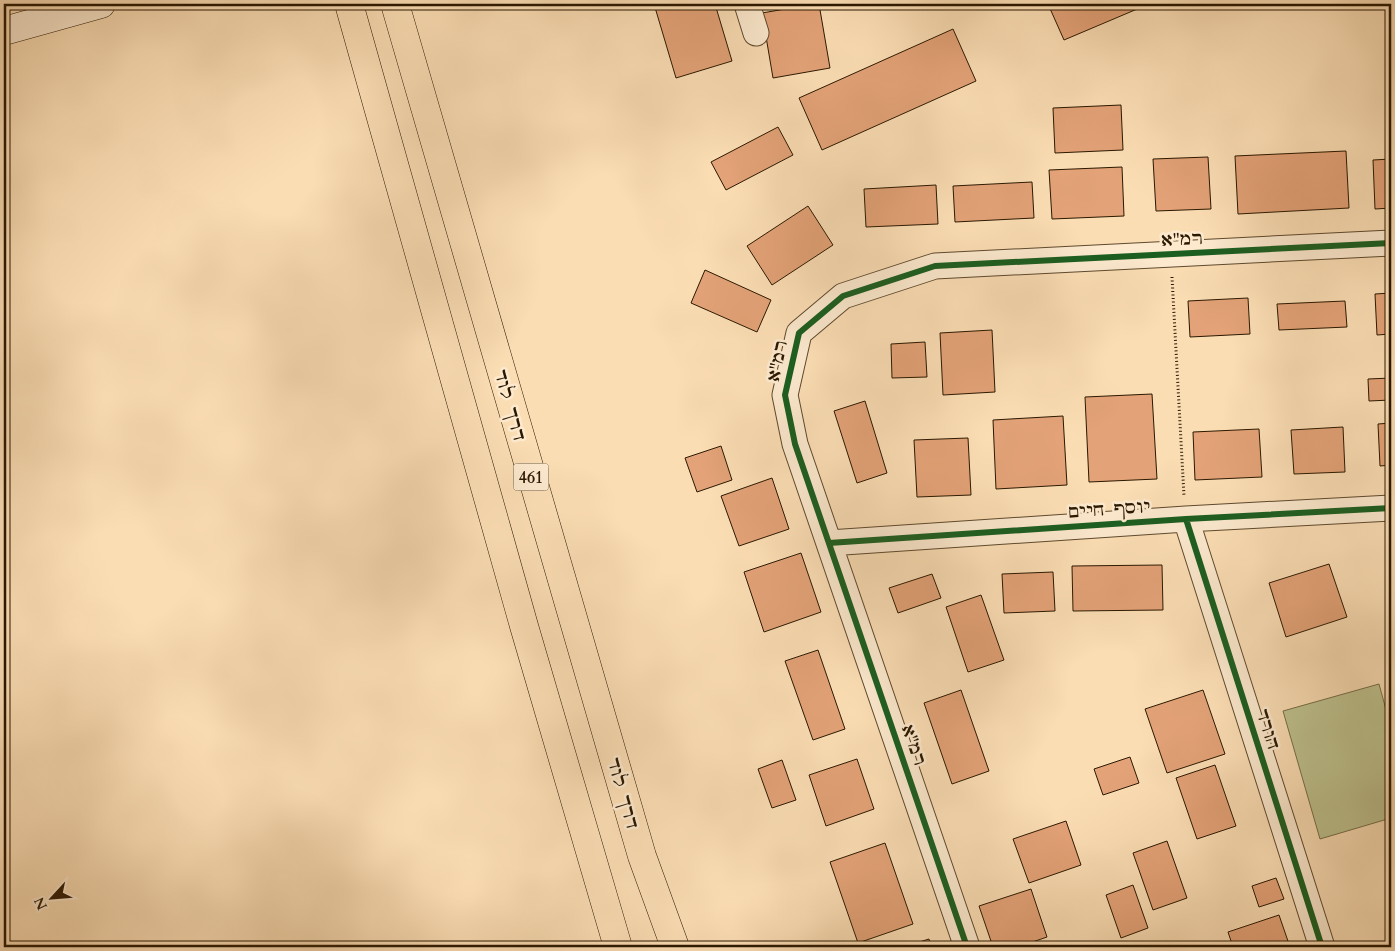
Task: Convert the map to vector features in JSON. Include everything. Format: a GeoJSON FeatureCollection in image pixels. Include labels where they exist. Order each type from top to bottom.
{"type":"FeatureCollection","features":[{"type":"Feature","properties":{"kind":"main road"},"geometry":{"type":"LineString","coordinates":[[349,4],[524,626],[618,947]]}},
{"type":"Feature","properties":{"kind":"main road","name":"דרך לוד"},"geometry":{"type":"LineString","coordinates":[[394,4],[639,846],[674,947]]}},
{"type":"Feature","properties":{"kind":"street"},"geometry":{"type":"LineString","coordinates":[[4,31],[101,4]]}},
{"type":"Feature","properties":{"kind":"street"},"geometry":{"type":"LineString","coordinates":[[747,4],[756,33]]}},
{"type":"Feature","properties":{"kind":"street","name":"רמ\"א"},"geometry":{"type":"LineString","coordinates":[[967,947],[795,444],[785,395],[799,333],[844,296],[934,266],[1391,243]]}},
{"type":"Feature","properties":{"kind":"street","name":"יוסף חיים"},"geometry":{"type":"LineString","coordinates":[[829,543],[1186,519],[1391,508]]}},
{"type":"Feature","properties":{"kind":"street","name":"הורד"},"geometry":{"type":"LineString","coordinates":[[1186,519],[1322,947]]}},
{"type":"Feature","properties":{"kind":"path"},"geometry":{"type":"LineString","coordinates":[[1171,254],[1186,519]]}},
{"type":"Feature","properties":{"kind":"green space"},"geometry":{"type":"Polygon","coordinates":[[[1379,684],[1391,728],[1391,818],[1320,839],[1283,711],[1379,684]]]}},
{"type":"Feature","properties":{"kind":"building"},"geometry":{"type":"Polygon","coordinates":[[[654,4],[715,4],[732,61],[676,78],[654,4]]]}},
{"type":"Feature","properties":{"kind":"building"},"geometry":{"type":"Polygon","coordinates":[[[819,4],[830,68],[773,78],[762,13],[819,4]]]}},
{"type":"Feature","properties":{"kind":"building"},"geometry":{"type":"Polygon","coordinates":[[[1048,4],[1149,4],[1064,40],[1048,4]]]}},
{"type":"Feature","properties":{"kind":"building"},"geometry":{"type":"Polygon","coordinates":[[[953,29],[976,81],[822,150],[799,98],[953,29]]]}},
{"type":"Feature","properties":{"kind":"building"},"geometry":{"type":"Polygon","coordinates":[[[1121,105],[1123,150],[1055,153],[1053,108],[1121,105]]]}},
{"type":"Feature","properties":{"kind":"building"},"geometry":{"type":"Polygon","coordinates":[[[778,127],[793,155],[726,190],[711,162],[778,127]]]}},
{"type":"Feature","properties":{"kind":"building"},"geometry":{"type":"Polygon","coordinates":[[[1346,151],[1349,208],[1238,214],[1235,156],[1346,151]]]}},
{"type":"Feature","properties":{"kind":"building"},"geometry":{"type":"Polygon","coordinates":[[[1208,157],[1211,209],[1156,211],[1153,159],[1208,157]]]}},
{"type":"Feature","properties":{"kind":"building"},"geometry":{"type":"Polygon","coordinates":[[[1391,159],[1391,208],[1375,209],[1373,160],[1391,159]]]}},
{"type":"Feature","properties":{"kind":"building"},"geometry":{"type":"Polygon","coordinates":[[[1122,167],[1124,216],[1052,219],[1049,170],[1122,167]]]}},
{"type":"Feature","properties":{"kind":"building"},"geometry":{"type":"Polygon","coordinates":[[[1032,182],[1034,218],[955,222],[953,186],[1032,182]]]}},
{"type":"Feature","properties":{"kind":"building"},"geometry":{"type":"Polygon","coordinates":[[[936,185],[938,224],[866,227],[864,189],[936,185]]]}},
{"type":"Feature","properties":{"kind":"building"},"geometry":{"type":"Polygon","coordinates":[[[808,206],[833,245],[772,285],[747,246],[808,206]]]}},
{"type":"Feature","properties":{"kind":"building"},"geometry":{"type":"Polygon","coordinates":[[[705,270],[771,300],[757,332],[691,303],[705,270]]]}},
{"type":"Feature","properties":{"kind":"building"},"geometry":{"type":"Polygon","coordinates":[[[1391,293],[1391,334],[1377,335],[1375,294],[1391,293]]]}},
{"type":"Feature","properties":{"kind":"building"},"geometry":{"type":"Polygon","coordinates":[[[1248,298],[1250,334],[1190,337],[1188,301],[1248,298]]]}},
{"type":"Feature","properties":{"kind":"building"},"geometry":{"type":"Polygon","coordinates":[[[1345,301],[1347,327],[1279,330],[1277,304],[1345,301]]]}},
{"type":"Feature","properties":{"kind":"building"},"geometry":{"type":"Polygon","coordinates":[[[992,330],[995,392],[943,395],[940,333],[992,330]]]}},
{"type":"Feature","properties":{"kind":"building"},"geometry":{"type":"Polygon","coordinates":[[[925,342],[927,377],[892,378],[891,344],[925,342]]]}},
{"type":"Feature","properties":{"kind":"building"},"geometry":{"type":"Polygon","coordinates":[[[1391,378],[1391,400],[1369,401],[1368,379],[1391,378]]]}},
{"type":"Feature","properties":{"kind":"building"},"geometry":{"type":"Polygon","coordinates":[[[1152,394],[1157,479],[1089,482],[1085,397],[1152,394]]]}},
{"type":"Feature","properties":{"kind":"building"},"geometry":{"type":"Polygon","coordinates":[[[865,401],[887,473],[857,483],[834,411],[865,401]]]}},
{"type":"Feature","properties":{"kind":"building"},"geometry":{"type":"Polygon","coordinates":[[[1063,416],[1067,485],[996,489],[993,420],[1063,416]]]}},
{"type":"Feature","properties":{"kind":"building"},"geometry":{"type":"Polygon","coordinates":[[[1391,423],[1391,465],[1380,466],[1378,424],[1391,423]]]}},
{"type":"Feature","properties":{"kind":"building"},"geometry":{"type":"Polygon","coordinates":[[[1343,427],[1345,472],[1294,474],[1291,430],[1343,427]]]}},
{"type":"Feature","properties":{"kind":"building"},"geometry":{"type":"Polygon","coordinates":[[[1259,429],[1262,477],[1195,480],[1193,432],[1259,429]]]}},
{"type":"Feature","properties":{"kind":"building"},"geometry":{"type":"Polygon","coordinates":[[[968,438],[971,495],[917,497],[914,440],[968,438]]]}},
{"type":"Feature","properties":{"kind":"building"},"geometry":{"type":"Polygon","coordinates":[[[721,446],[732,480],[697,492],[685,458],[721,446]]]}},
{"type":"Feature","properties":{"kind":"building"},"geometry":{"type":"Polygon","coordinates":[[[772,478],[789,529],[739,546],[721,496],[772,478]]]}},
{"type":"Feature","properties":{"kind":"building"},"geometry":{"type":"Polygon","coordinates":[[[801,553],[821,612],[764,632],[744,572],[801,553]]]}},
{"type":"Feature","properties":{"kind":"building"},"geometry":{"type":"Polygon","coordinates":[[[1329,564],[1347,617],[1286,637],[1269,583],[1329,564]]]}},
{"type":"Feature","properties":{"kind":"building"},"geometry":{"type":"Polygon","coordinates":[[[1162,565],[1163,610],[1073,611],[1072,566],[1162,565]]]}},
{"type":"Feature","properties":{"kind":"building"},"geometry":{"type":"Polygon","coordinates":[[[1053,572],[1055,611],[1004,613],[1002,574],[1053,572]]]}},
{"type":"Feature","properties":{"kind":"building"},"geometry":{"type":"Polygon","coordinates":[[[932,574],[941,598],[898,613],[889,588],[932,574]]]}},
{"type":"Feature","properties":{"kind":"building"},"geometry":{"type":"Polygon","coordinates":[[[981,595],[1004,660],[968,672],[946,607],[981,595]]]}},
{"type":"Feature","properties":{"kind":"building"},"geometry":{"type":"Polygon","coordinates":[[[818,650],[845,729],[813,740],[785,661],[818,650]]]}},
{"type":"Feature","properties":{"kind":"building"},"geometry":{"type":"Polygon","coordinates":[[[961,690],[989,771],[952,784],[924,703],[961,690]]]}},
{"type":"Feature","properties":{"kind":"building"},"geometry":{"type":"Polygon","coordinates":[[[1203,690],[1225,754],[1167,773],[1145,709],[1203,690]]]}},
{"type":"Feature","properties":{"kind":"building"},"geometry":{"type":"Polygon","coordinates":[[[1130,757],[1139,783],[1103,795],[1094,769],[1130,757]]]}},
{"type":"Feature","properties":{"kind":"building"},"geometry":{"type":"Polygon","coordinates":[[[857,759],[874,809],[826,826],[809,775],[857,759]]]}},
{"type":"Feature","properties":{"kind":"building"},"geometry":{"type":"Polygon","coordinates":[[[782,760],[796,800],[772,808],[758,769],[782,760]]]}},
{"type":"Feature","properties":{"kind":"building"},"geometry":{"type":"Polygon","coordinates":[[[1215,765],[1236,826],[1197,839],[1176,778],[1215,765]]]}},
{"type":"Feature","properties":{"kind":"building"},"geometry":{"type":"Polygon","coordinates":[[[1066,821],[1081,865],[1029,883],[1013,839],[1066,821]]]}},
{"type":"Feature","properties":{"kind":"building"},"geometry":{"type":"Polygon","coordinates":[[[1167,841],[1187,898],[1153,910],[1133,853],[1167,841]]]}},
{"type":"Feature","properties":{"kind":"building"},"geometry":{"type":"Polygon","coordinates":[[[885,843],[913,924],[858,943],[830,862],[885,843]]]}},
{"type":"Feature","properties":{"kind":"building"},"geometry":{"type":"Polygon","coordinates":[[[1276,878],[1284,899],[1259,907],[1252,886],[1276,878]]]}},
{"type":"Feature","properties":{"kind":"building"},"geometry":{"type":"Polygon","coordinates":[[[1133,885],[1148,928],[1121,938],[1106,895],[1133,885]]]}},
{"type":"Feature","properties":{"kind":"building"},"geometry":{"type":"Polygon","coordinates":[[[1031,889],[1047,937],[1018,947],[993,947],[979,906],[1031,889]]]}},
{"type":"Feature","properties":{"kind":"building"},"geometry":{"type":"Polygon","coordinates":[[[1279,915],[1290,947],[1233,947],[1228,932],[1279,915]]]}},
{"type":"Feature","properties":{"kind":"building"},"geometry":{"type":"Polygon","coordinates":[[[929,939],[931,947],[903,947],[929,939]]]}},
{"type":"Feature","properties":{"kind":"cycle path"},"geometry":{"type":"LineString","coordinates":[[967,947],[795,444],[785,395],[799,333],[843,296],[935,266],[1391,243]]}},
{"type":"Feature","properties":{"kind":"cycle path"},"geometry":{"type":"LineString","coordinates":[[829,543],[1186,519],[1391,508]]}},
{"type":"Feature","properties":{"kind":"cycle path"},"geometry":{"type":"LineString","coordinates":[[1186,519],[1322,947]]}}]}
